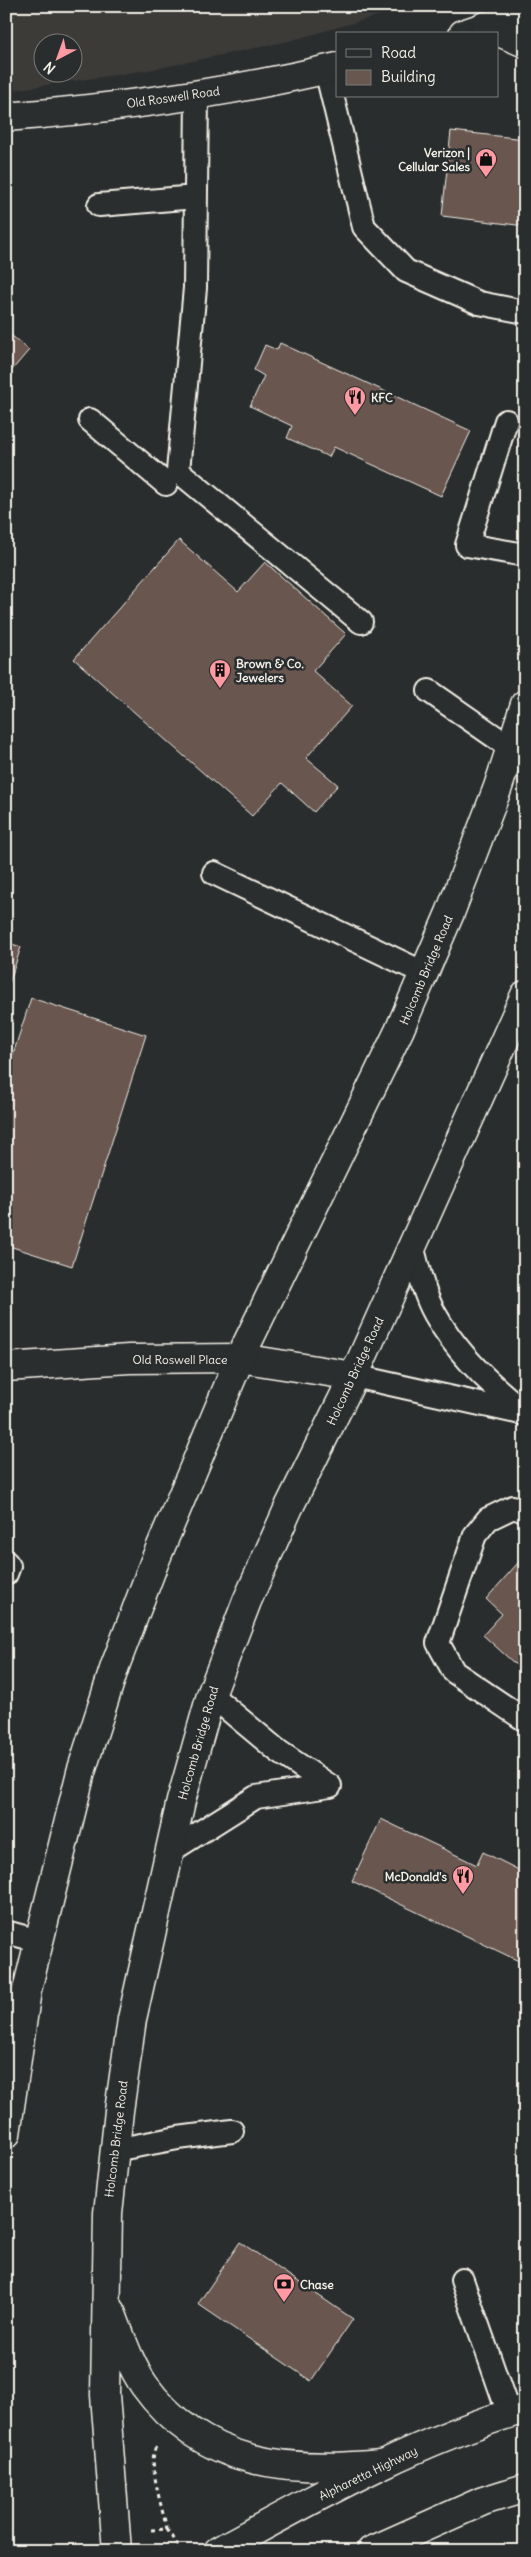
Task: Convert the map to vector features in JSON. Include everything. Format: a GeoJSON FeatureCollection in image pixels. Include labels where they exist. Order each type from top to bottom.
{"type":"FeatureCollection","features":[{"type":"Feature","properties":{"kind":"main road"},"geometry":{"type":"LineString","coordinates":[[474,30],[525,13]]}},
{"type":"Feature","properties":{"kind":"main road"},"geometry":{"type":"LineString","coordinates":[[498,36],[525,43]]}},
{"type":"Feature","properties":{"kind":"main road","name":"Old Roswell Road"},"geometry":{"type":"LineString","coordinates":[[6,117],[197,94],[262,84],[332,68]]}},
{"type":"Feature","properties":{"kind":"main road","name":"Holcomb Bridge Road"},"geometry":{"type":"LineString","coordinates":[[6,2134],[27,1990],[81,1772],[115,1666],[154,1563],[240,1358],[399,1031],[450,913],[511,748],[525,704]]}},
{"type":"Feature","properties":{"kind":"main road","name":"Holcomb Bridge Road"},"geometry":{"type":"LineString","coordinates":[[117,2551],[105,2396],[108,2213],[114,2150],[132,2019],[169,1852],[211,1695],[247,1601],[289,1507],[354,1376],[525,995]]}},
{"type":"Feature","properties":{"kind":"main road","name":"Old Roswell Place"},"geometry":{"type":"LineString","coordinates":[[6,1367],[129,1359],[240,1358],[354,1376]]}},
{"type":"Feature","properties":{"kind":"main road"},"geometry":{"type":"LineString","coordinates":[[106,2298],[129,2360],[144,2384],[164,2409],[188,2431],[219,2448],[273,2464],[310,2468],[381,2464]]}},
{"type":"Feature","properties":{"kind":"main road","name":"Alpharetta Highway"},"geometry":{"type":"LineString","coordinates":[[218,2551],[381,2464],[467,2428],[517,2411]]}},
{"type":"Feature","properties":{"kind":"main road"},"geometry":{"type":"LineString","coordinates":[[371,2551],[483,2501],[525,2488]]}},
{"type":"Feature","properties":{"kind":"lane"},"geometry":{"type":"LineString","coordinates":[[332,68],[336,88]]}},
{"type":"Feature","properties":{"kind":"lane"},"geometry":{"type":"LineString","coordinates":[[197,94],[194,288],[178,471],[360,622]]}},
{"type":"Feature","properties":{"kind":"lane"},"geometry":{"type":"LineString","coordinates":[[338,98],[364,227],[406,271],[478,303],[525,312]]}},
{"type":"Feature","properties":{"kind":"lane"},"geometry":{"type":"LineString","coordinates":[[99,205],[196,197]]}},
{"type":"Feature","properties":{"kind":"lane"},"geometry":{"type":"LineString","coordinates":[[90,420],[166,484]]}},
{"type":"Feature","properties":{"kind":"lane"},"geometry":{"type":"LineString","coordinates":[[506,421],[468,545],[525,555]]}},
{"type":"Feature","properties":{"kind":"lane"},"geometry":{"type":"LineString","coordinates":[[429,691],[511,748]]}},
{"type":"Feature","properties":{"kind":"lane"},"geometry":{"type":"LineString","coordinates":[[214,873],[424,973]]}},
{"type":"Feature","properties":{"kind":"lane"},"geometry":{"type":"LineString","coordinates":[[412,1244],[421,1278],[434,1313],[452,1340],[502,1394],[525,1413]]}},
{"type":"Feature","properties":{"kind":"lane"},"geometry":{"type":"LineString","coordinates":[[354,1376],[525,1413]]}},
{"type":"Feature","properties":{"kind":"lane"},"geometry":{"type":"LineString","coordinates":[[523,1717],[454,1672],[438,1643],[475,1535],[488,1519],[513,1507],[525,1511]]}},
{"type":"Feature","properties":{"kind":"lane"},"geometry":{"type":"LineString","coordinates":[[6,1562],[9,1566],[6,1574]]}},
{"type":"Feature","properties":{"kind":"lane"},"geometry":{"type":"LineString","coordinates":[[169,1852],[256,1797],[330,1786],[274,1748],[211,1695]]}},
{"type":"Feature","properties":{"kind":"lane"},"geometry":{"type":"LineString","coordinates":[[6,1932],[39,1941]]}},
{"type":"Feature","properties":{"kind":"lane"},"geometry":{"type":"LineString","coordinates":[[114,2150],[178,2138],[232,2131]]}},
{"type":"Feature","properties":{"kind":"lane"},"geometry":{"type":"LineString","coordinates":[[462,2280],[517,2411]]}},
{"type":"Feature","properties":{"kind":"path"},"geometry":{"type":"LineString","coordinates":[[162,2446],[156,2446],[153,2451],[153,2466],[166,2529],[179,2549]]}},
{"type":"Feature","properties":{"kind":"path"},"geometry":{"type":"LineString","coordinates":[[149,2530],[166,2529]]}},
{"type":"Feature","properties":{"kind":"shaded area"},"geometry":{"type":"Polygon","coordinates":[[[6,6],[413,6],[289,41],[149,70],[82,80],[82,32],[32,32],[32,82],[67,82],[6,91],[6,6]]]}},
{"type":"Feature","properties":{"kind":"building","name":"Verizon | Cellular Sales"},"geometry":{"type":"Polygon","coordinates":[[[451,131],[525,139],[525,226],[442,216],[451,131]]]}},
{"type":"Feature","properties":{"kind":"building"},"geometry":{"type":"Polygon","coordinates":[[[6,331],[29,350],[6,377],[6,331]]]}},
{"type":"Feature","properties":{"kind":"building","name":"KFC"},"geometry":{"type":"Polygon","coordinates":[[[280,343],[471,431],[441,496],[334,447],[329,457],[287,438],[292,426],[250,406],[264,376],[254,370],[265,345],[277,350],[280,343]]]}},
{"type":"Feature","properties":{"kind":"building","name":"Brown & Co. Jewelers"},"geometry":{"type":"Polygon","coordinates":[[[179,540],[238,592],[265,562],[346,634],[313,671],[352,706],[306,758],[338,785],[314,812],[282,783],[252,816],[74,659],[179,540]]]}},
{"type":"Feature","properties":{"kind":"building"},"geometry":{"type":"Polygon","coordinates":[[[6,942],[21,947],[6,993],[6,942]]]}},
{"type":"Feature","properties":{"kind":"building"},"geometry":{"type":"Polygon","coordinates":[[[31,998],[146,1035],[72,1266],[6,1245],[6,1076],[31,998]]]}},
{"type":"Feature","properties":{"kind":"building"},"geometry":{"type":"Polygon","coordinates":[[[525,1555],[525,1673],[483,1635],[502,1614],[486,1599],[525,1555]]]}},
{"type":"Feature","properties":{"kind":"building"},"geometry":{"type":"Polygon","coordinates":[[[381,1819],[477,1865],[483,1852],[525,1873],[525,1964],[352,1881],[381,1819]]]}},
{"type":"Feature","properties":{"kind":"building"},"geometry":{"type":"Polygon","coordinates":[[[240,2242],[353,2319],[311,2381],[198,2304],[240,2242]]]}},
{"type":"Feature","properties":{"kind":"place","name":"Verizon | Cellular Sales"},"geometry":{"type":"Point","coordinates":[486,178]}},
{"type":"Feature","properties":{"kind":"place","name":"KFC"},"geometry":{"type":"Point","coordinates":[355,416]}},
{"type":"Feature","properties":{"kind":"place","name":"Brown & Co. Jewelers"},"geometry":{"type":"Point","coordinates":[220,689]}},
{"type":"Feature","properties":{"kind":"place","name":"McDonald's"},"geometry":{"type":"Point","coordinates":[463,1895]}},
{"type":"Feature","properties":{"kind":"place","name":"Chase"},"geometry":{"type":"Point","coordinates":[284,2303]}}]}
